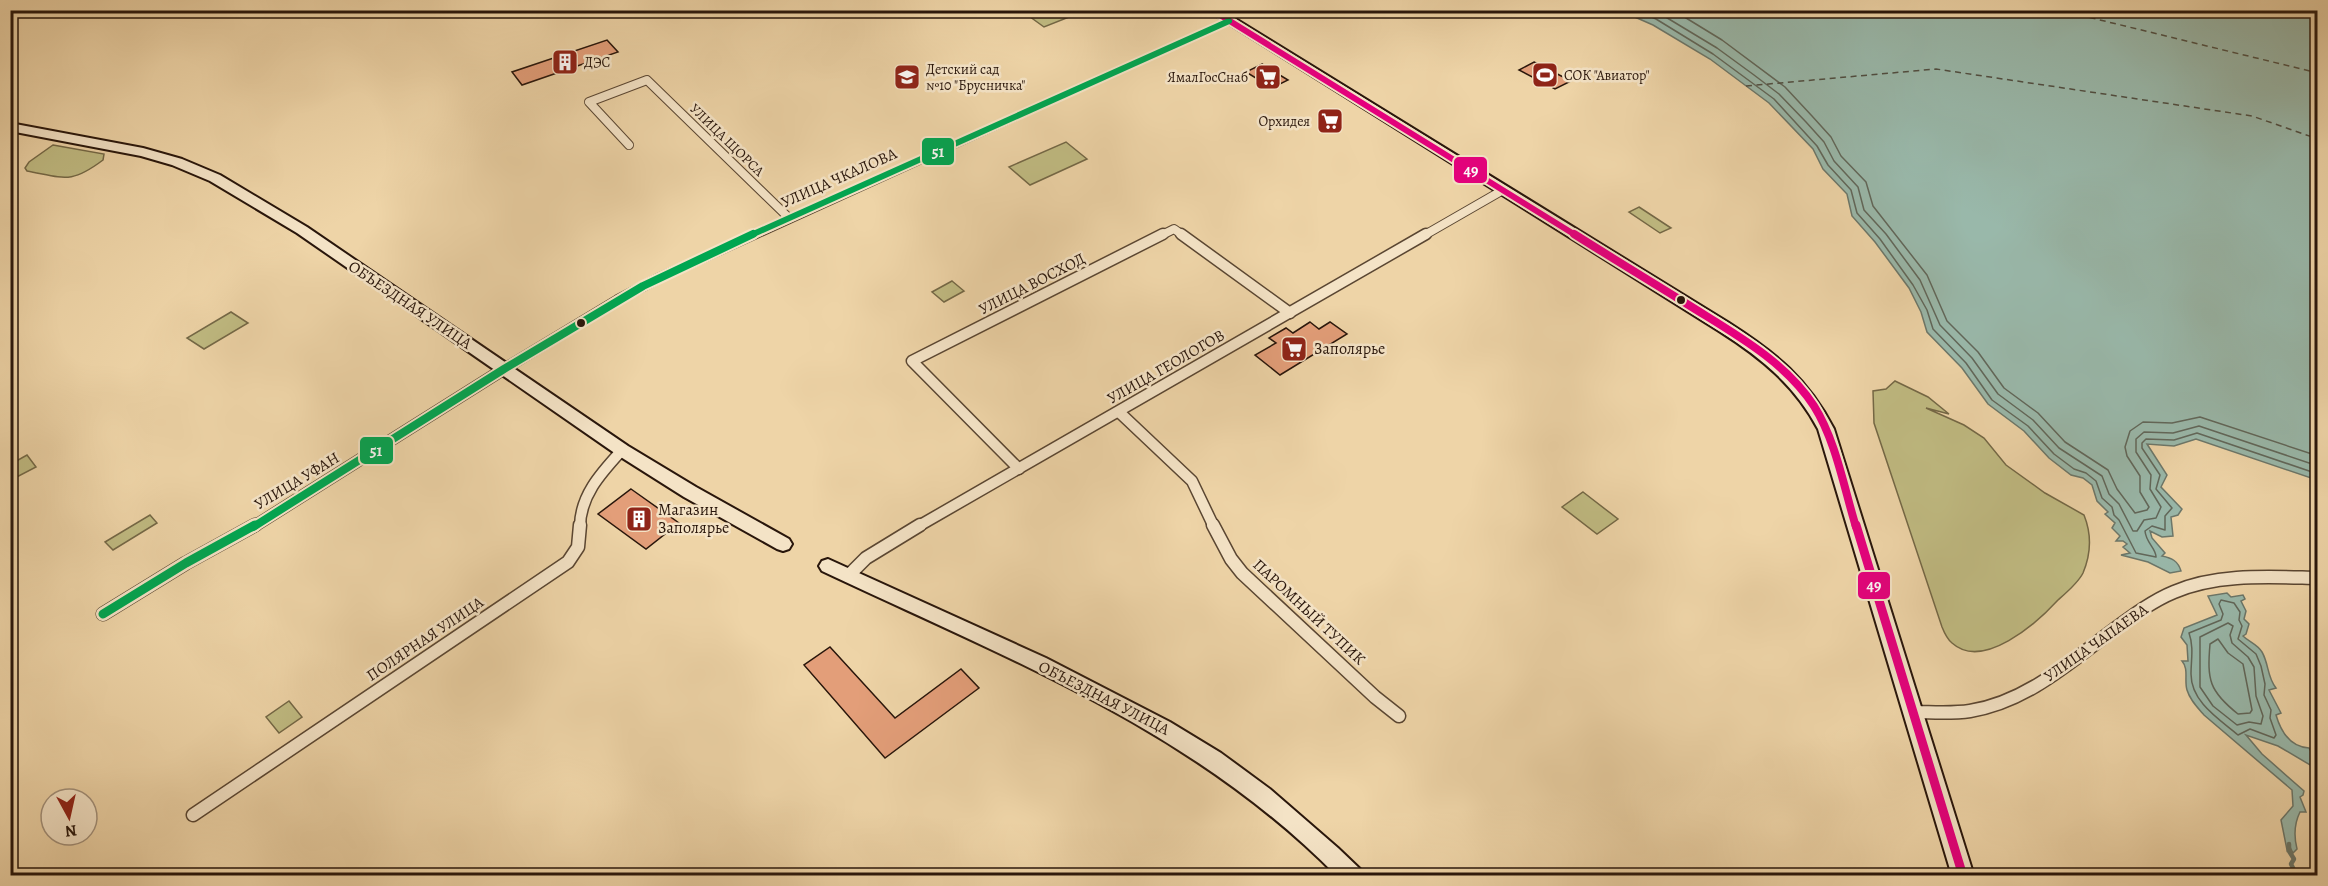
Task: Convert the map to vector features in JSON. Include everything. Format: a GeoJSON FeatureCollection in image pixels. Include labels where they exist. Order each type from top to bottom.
{"type":"FeatureCollection","features":[{"type":"Feature","properties":{"kind":"main road"},"geometry":{"type":"LineString","coordinates":[[1212,10],[1751,345],[1788,373],[1806,392],[1826,429],[1963,876]]}},
{"type":"Feature","properties":{"kind":"main road","name":"ОБЪЕЗДНАЯ УЛИЦА"},"geometry":{"type":"LineString","coordinates":[[10,127],[143,152],[177,162],[215,178],[302,231],[622,450],[690,492],[783,544]]}},
{"type":"Feature","properties":{"kind":"main road","name":"ОБЪЕЗДНАЯ УЛИЦА"},"geometry":{"type":"LineString","coordinates":[[828,567],[1077,682],[1162,727],[1262,796],[1352,876]]}},
{"type":"Feature","properties":{"kind":"street","name":"УЛИЦА ЧКАЛОВА"},"geometry":{"type":"LineString","coordinates":[[504,369],[635,290],[789,218],[1229,21]]}},
{"type":"Feature","properties":{"kind":"street","name":"УЛИЦА ЩОРСА"},"geometry":{"type":"LineString","coordinates":[[629,145],[589,102],[647,81],[789,218]]}},
{"type":"Feature","properties":{"kind":"street","name":"УЛИЦА ГЕОЛОГОВ"},"geometry":{"type":"LineString","coordinates":[[848,576],[866,558],[882,547],[1503,190]]}},
{"type":"Feature","properties":{"kind":"street","name":"УЛИЦА ВОСХОД"},"geometry":{"type":"LineString","coordinates":[[1019,469],[912,361],[1174,229],[1290,313]]}},
{"type":"Feature","properties":{"kind":"street","name":"УЛИЦА УФАН"},"geometry":{"type":"LineString","coordinates":[[103,615],[186,562],[249,529],[329,480],[504,369]]}},
{"type":"Feature","properties":{"kind":"street","name":"ПАРОМНЫЙ ТУПИК"},"geometry":{"type":"LineString","coordinates":[[1119,412],[1192,481],[1222,544],[1242,573],[1374,697],[1399,716]]}},
{"type":"Feature","properties":{"kind":"street","name":"ПОЛЯРНАЯ УЛИЦА"},"geometry":{"type":"LineString","coordinates":[[194,815],[568,562],[580,544],[582,505],[607,466],[622,450]]}},
{"type":"Feature","properties":{"kind":"street","name":"УЛИЦА ЧАПАЕВА"},"geometry":{"type":"LineString","coordinates":[[1911,712],[1968,711],[2008,699],[2053,674],[2124,621],[2176,591],[2223,580],[2318,578]]}},
{"type":"Feature","properties":{"kind":"shaded area"},"geometry":{"type":"Polygon","coordinates":[[[1022,11],[1068,11],[1074,15],[1044,27],[1022,11]]]}},
{"type":"Feature","properties":{"kind":"shaded area"},"geometry":{"type":"Polygon","coordinates":[[[1066,142],[1087,159],[1030,185],[1009,167],[1066,142]]]}},
{"type":"Feature","properties":{"kind":"shaded area"},"geometry":{"type":"Polygon","coordinates":[[[53,145],[104,154],[103,160],[75,176],[59,177],[27,171],[25,168],[29,162],[53,145]]]}},
{"type":"Feature","properties":{"kind":"shaded area"},"geometry":{"type":"Polygon","coordinates":[[[1639,207],[1671,228],[1660,233],[1629,212],[1639,207]]]}},
{"type":"Feature","properties":{"kind":"shaded area"},"geometry":{"type":"Polygon","coordinates":[[[952,281],[964,291],[944,302],[932,292],[952,281]]]}},
{"type":"Feature","properties":{"kind":"shaded area"},"geometry":{"type":"Polygon","coordinates":[[[231,312],[248,323],[204,349],[187,338],[231,312]]]}},
{"type":"Feature","properties":{"kind":"shaded area"},"geometry":{"type":"Polygon","coordinates":[[[1895,381],[1928,397],[1949,414],[1926,408],[1964,425],[1984,438],[2006,465],[2045,493],[2084,515],[2089,544],[2088,559],[2081,577],[2037,620],[2009,641],[1994,648],[1979,651],[1965,650],[1950,641],[1942,627],[1874,423],[1873,391],[1886,389],[1895,381]]]}},
{"type":"Feature","properties":{"kind":"shaded area"},"geometry":{"type":"Polygon","coordinates":[[[27,455],[36,467],[11,480],[11,464],[27,455]]]}},
{"type":"Feature","properties":{"kind":"shaded area"},"geometry":{"type":"Polygon","coordinates":[[[1583,492],[1618,519],[1597,534],[1562,507],[1583,492]]]}},
{"type":"Feature","properties":{"kind":"shaded area"},"geometry":{"type":"Polygon","coordinates":[[[150,515],[157,523],[113,550],[105,542],[150,515]]]}},
{"type":"Feature","properties":{"kind":"shaded area"},"geometry":{"type":"Polygon","coordinates":[[[289,701],[302,717],[279,733],[266,717],[289,701]]]}},
{"type":"Feature","properties":{"kind":"water"},"geometry":{"type":"Polygon","coordinates":[[[1621,11],[2317,11],[2317,480],[2196,439],[2174,446],[2147,444],[2167,475],[2161,487],[2182,509],[2178,515],[2171,517],[2173,536],[2162,537],[2150,531],[2152,538],[2165,553],[2162,556],[2174,560],[2181,571],[2170,573],[2148,562],[2121,555],[2130,553],[2123,547],[2127,544],[2123,541],[2116,541],[2120,536],[2112,528],[2115,523],[2105,514],[2108,512],[2097,501],[2092,485],[2083,478],[2071,475],[2049,458],[2024,431],[1988,404],[1962,368],[1927,332],[1921,312],[1909,288],[1875,242],[1852,216],[1847,194],[1823,169],[1813,149],[1769,103],[1710,59],[1653,25],[1621,11]]]}},
{"type":"Feature","properties":{"kind":"water"},"geometry":{"type":"Polygon","coordinates":[[[2227,593],[2231,597],[2243,595],[2245,599],[2241,601],[2246,611],[2244,619],[2249,624],[2243,636],[2262,652],[2276,688],[2269,690],[2281,713],[2276,715],[2287,738],[2297,745],[2309,748],[2317,757],[2317,769],[2278,746],[2246,735],[2262,754],[2304,791],[2300,797],[2306,812],[2300,812],[2298,817],[2295,831],[2297,849],[2293,853],[2289,845],[2287,850],[2281,820],[2293,806],[2292,790],[2204,715],[2187,690],[2182,661],[2188,661],[2187,645],[2181,637],[2184,628],[2217,615],[2208,596],[2227,593]]]}},
{"type":"Feature","properties":{"kind":"building","name":"ДЭС"},"geometry":{"type":"Polygon","coordinates":[[[607,40],[618,52],[522,85],[512,72],[607,40]]]}},
{"type":"Feature","properties":{"kind":"building","name":"СОК \"Авиатор\""},"geometry":{"type":"Polygon","coordinates":[[[1534,62],[1571,81],[1555,89],[1519,70],[1534,62]]]}},
{"type":"Feature","properties":{"kind":"building","name":"ЯмалГосСнаб"},"geometry":{"type":"Polygon","coordinates":[[[1262,64],[1288,80],[1272,88],[1246,72],[1262,64]]]}},
{"type":"Feature","properties":{"kind":"building","name":"Заполярье"},"geometry":{"type":"Polygon","coordinates":[[[1310,322],[1319,329],[1330,322],[1347,334],[1280,375],[1255,355],[1276,343],[1269,338],[1286,328],[1293,333],[1310,322]]]}},
{"type":"Feature","properties":{"kind":"building","name":"Магазин Заполярье"},"geometry":{"type":"Polygon","coordinates":[[[631,489],[679,523],[646,549],[598,514],[631,489]]]}},
{"type":"Feature","properties":{"kind":"building"},"geometry":{"type":"Polygon","coordinates":[[[830,647],[895,718],[961,669],[979,688],[885,758],[804,665],[830,647]]]}},
{"type":"Feature","properties":{"kind":"waterway"},"geometry":{"type":"LineString","coordinates":[[2289,844],[2289,851],[2294,859],[2291,864],[2297,876]]}},
{"type":"Feature","properties":{"kind":"ferry route"},"geometry":{"type":"LineString","coordinates":[[2059,10],[2318,73]]}},
{"type":"Feature","properties":{"kind":"ferry route"},"geometry":{"type":"LineString","coordinates":[[1746,86],[1936,69],[2252,116],[2318,139]]}},
{"type":"Feature","properties":{"kind":"transit line","name":"49"},"geometry":{"type":"LineString","coordinates":[[1212,10],[1745,340],[1783,370],[1800,387],[1826,429],[1963,876]]}},
{"type":"Feature","properties":{"kind":"transit line","name":"51"},"geometry":{"type":"LineString","coordinates":[[103,614],[320,486],[504,369],[643,286],[764,229],[1229,21]]}},
{"type":"Feature","properties":{"kind":"place","name":"ДЭС"},"geometry":{"type":"Point","coordinates":[565,62]}},
{"type":"Feature","properties":{"kind":"place","name":"СОК \"Авиатор\""},"geometry":{"type":"Point","coordinates":[1545,75]}},
{"type":"Feature","properties":{"kind":"place","name":"Детский сад №10 \"Брусничка\""},"geometry":{"type":"Point","coordinates":[907,77]}},
{"type":"Feature","properties":{"kind":"place","name":"ЯмалГосСнаб"},"geometry":{"type":"Point","coordinates":[1268,77]}},
{"type":"Feature","properties":{"kind":"place","name":"Орхидея"},"geometry":{"type":"Point","coordinates":[1330,121]}},
{"type":"Feature","properties":{"kind":"place","name":"Заполярье"},"geometry":{"type":"Point","coordinates":[1294,349]}},
{"type":"Feature","properties":{"kind":"place","name":"Магазин Заполярье"},"geometry":{"type":"Point","coordinates":[639,519]}}]}
